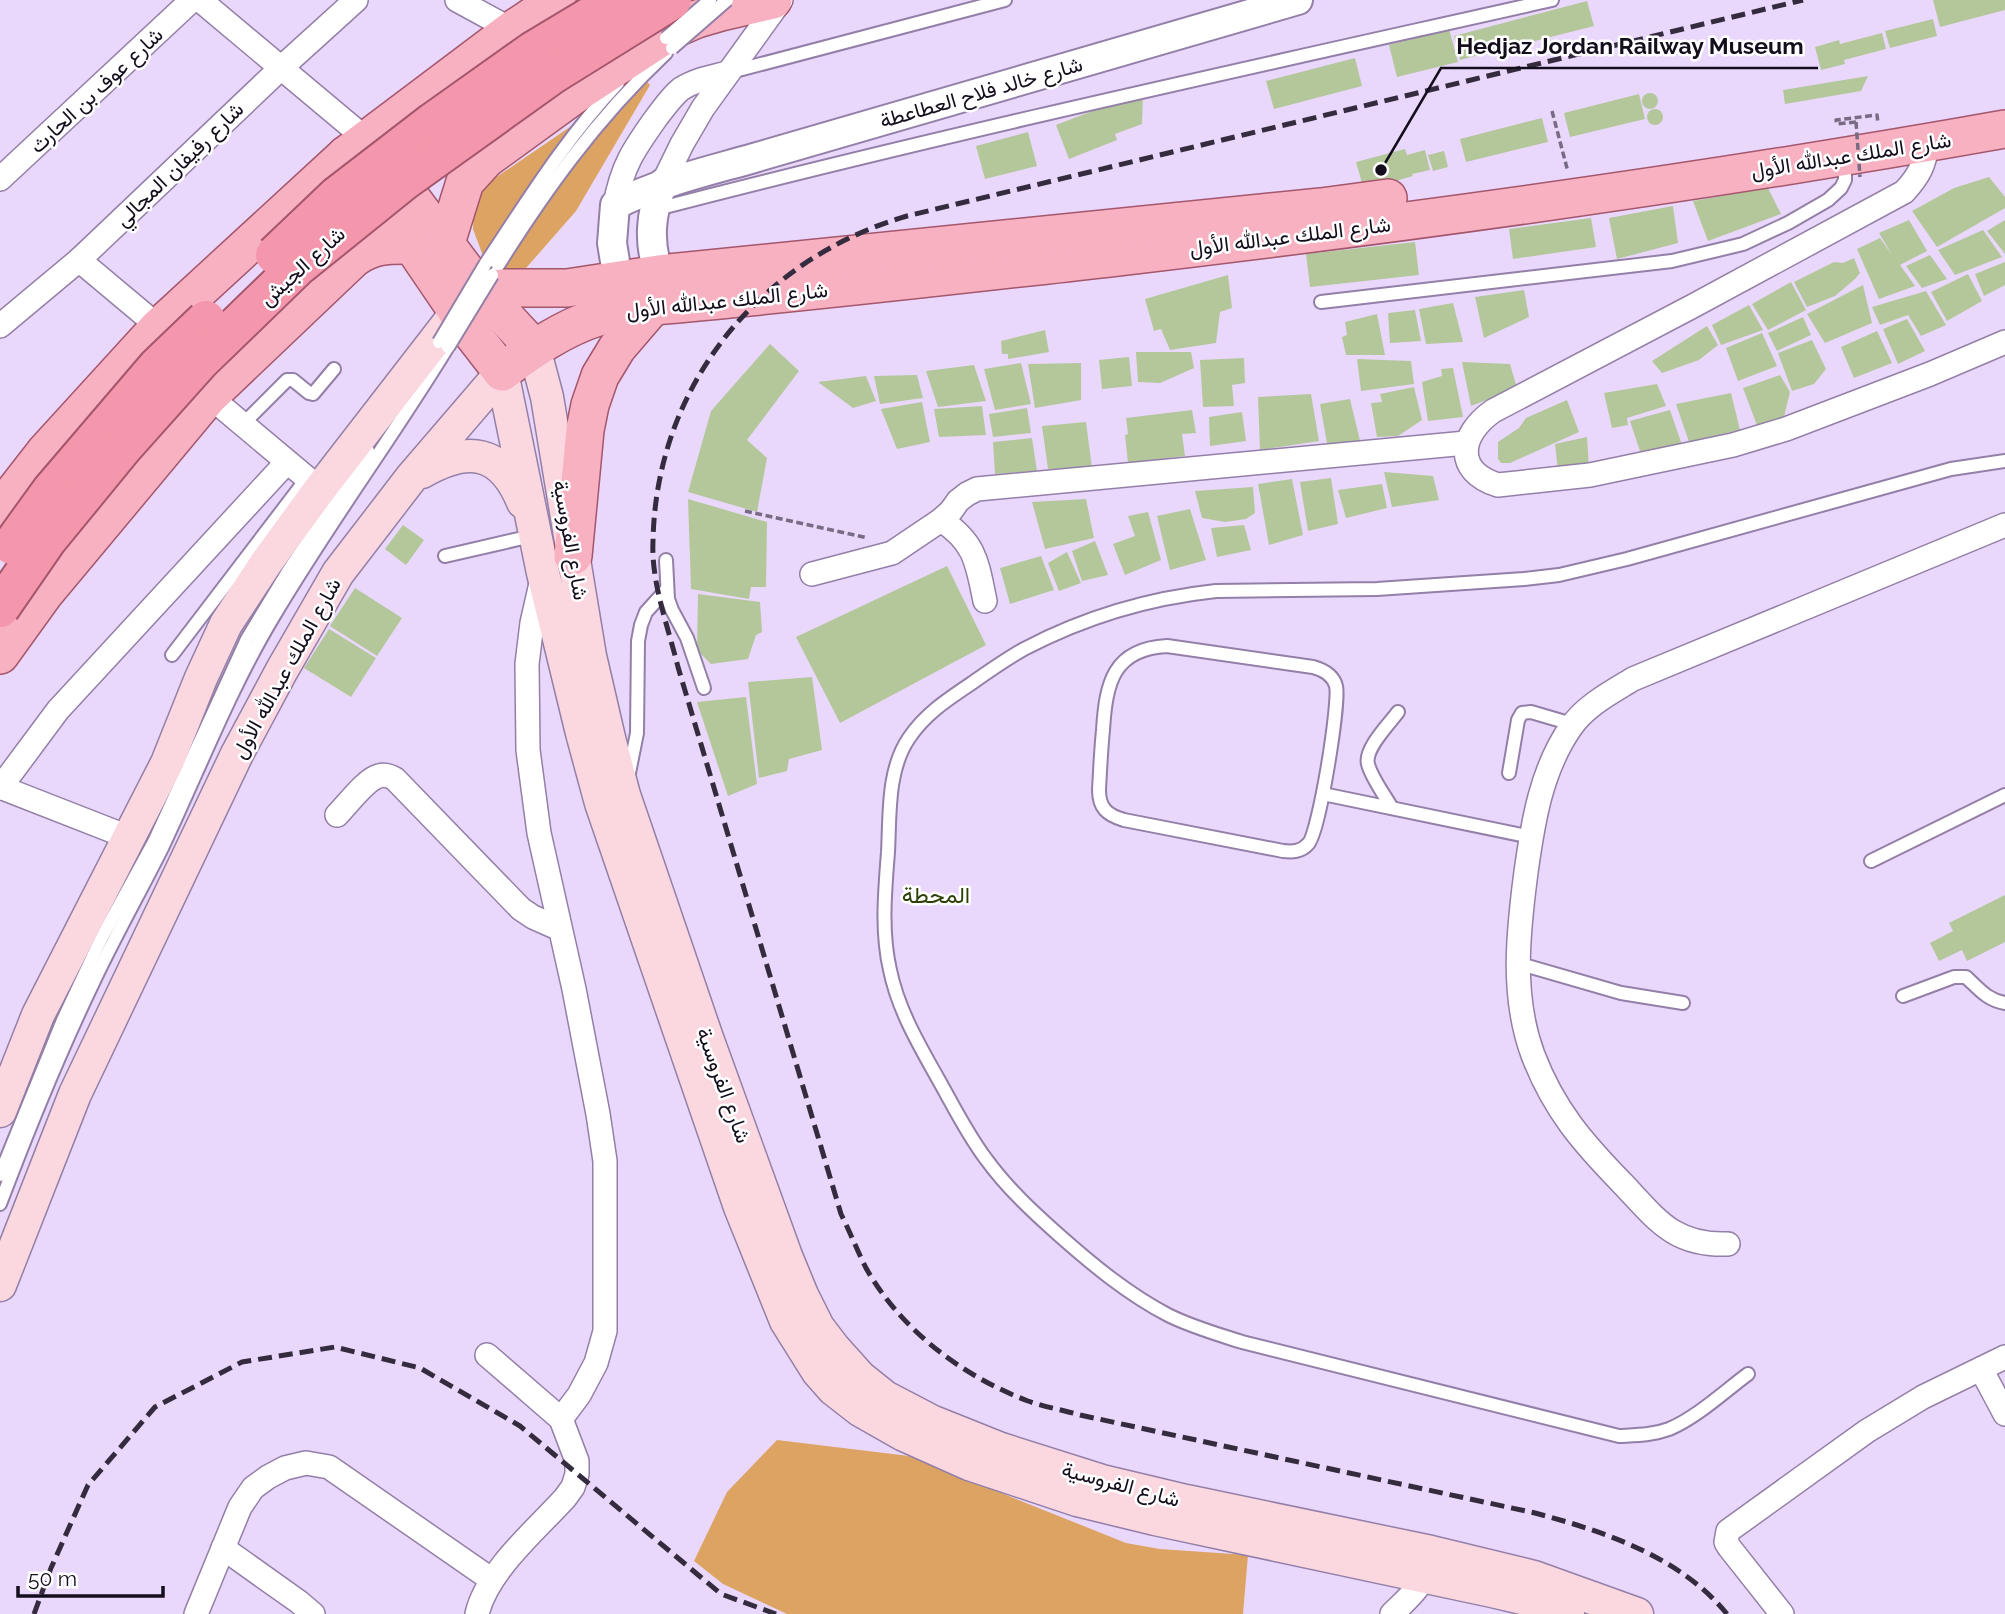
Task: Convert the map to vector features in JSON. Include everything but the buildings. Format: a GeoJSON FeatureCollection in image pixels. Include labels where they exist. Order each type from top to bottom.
{"type":"FeatureCollection","features":[{"type":"Feature","properties":{"kind":"highway","name":"شارع الجيش"},"geometry":{"type":"LineString","coordinates":[[0,562],[51,491],[157,367],[337,196],[433,122],[533,51],[618,0]]}},
{"type":"Feature","properties":{"kind":"highway","name":"شارع الجيش"},"geometry":{"type":"LineString","coordinates":[[0,608],[47,540],[124,446],[200,361],[297,267],[385,195],[553,74],[672,0]]}},
{"type":"Feature","properties":{"kind":"main road"},"geometry":{"type":"LineString","coordinates":[[0,510],[45,452],[159,327],[356,147],[512,30],[558,0]]}},
{"type":"Feature","properties":{"kind":"main road"},"geometry":{"type":"LineString","coordinates":[[0,654],[44,594],[209,396],[354,258],[368,248],[377,246],[429,244],[465,182],[486,159],[581,90],[674,29],[697,19],[773,0]]}},
{"type":"Feature","properties":{"kind":"main road","name":"شارع الملك عبدالله الأول"},"geometry":{"type":"LineString","coordinates":[[467,305],[502,288],[567,288],[618,280],[656,290],[865,286],[1324,233],[1572,198],[1853,167],[1926,133],[2005,106]]}},
{"type":"Feature","properties":{"kind":"main road","name":"شارع الملك عبدالله الأول"},"geometry":{"type":"LineString","coordinates":[[0,1285],[75,1094],[237,754],[303,633],[338,573],[411,478],[502,372],[534,348],[656,290],[1568,174],[1868,127],[1926,133],[2005,129]]}},
{"type":"Feature","properties":{"kind":"main road","name":"شارع الفروسية"},"geometry":{"type":"LineString","coordinates":[[356,147],[429,244],[467,305],[502,372],[536,536],[558,565],[590,656],[624,795],[698,1013],[786,1256],[818,1327],[860,1377],[885,1397],[931,1421],[1001,1449],[1102,1481],[1429,1564],[1541,1608],[1568,1614]]}},
{"type":"Feature","properties":{"kind":"main road"},"geometry":{"type":"LineString","coordinates":[[558,565],[590,405],[600,376],[656,290]]}},
{"type":"Feature","properties":{"kind":"main road"},"geometry":{"type":"LineString","coordinates":[[0,1111],[38,1015],[167,763],[226,624],[313,483],[467,305]]}},
{"type":"Feature","properties":{"kind":"main road","name":"شارع الفروسية"},"geometry":{"type":"LineString","coordinates":[[467,305],[534,348],[547,397],[558,565],[582,733],[601,803],[740,1207],[786,1321],[832,1389],[860,1410],[904,1435],[969,1464],[1077,1500],[1155,1519],[1429,1564],[1534,1577],[1637,1614]]}},
{"type":"Feature","properties":{"kind":"main road"},"geometry":{"type":"LineString","coordinates":[[411,478],[453,457],[482,457],[504,470],[518,491],[536,536]]}},
{"type":"Feature","properties":{"kind":"street","name":"شارع عوف بن الحارث"},"geometry":{"type":"LineString","coordinates":[[0,179],[192,0]]}},
{"type":"Feature","properties":{"kind":"street","name":"شارع الفروسية"},"geometry":{"type":"LineString","coordinates":[[200,0],[281,68],[356,147]]}},
{"type":"Feature","properties":{"kind":"street","name":"شارع رفيفان المجالي"},"geometry":{"type":"LineString","coordinates":[[0,326],[79,260],[356,0]]}},
{"type":"Feature","properties":{"kind":"street"},"geometry":{"type":"LineString","coordinates":[[457,0],[512,30]]}},
{"type":"Feature","properties":{"kind":"street"},"geometry":{"type":"LineString","coordinates":[[656,290],[651,244],[653,210],[663,183],[692,126],[781,0]]}},
{"type":"Feature","properties":{"kind":"street","name":"شارع خالد فلاح العطاعطة"},"geometry":{"type":"LineString","coordinates":[[615,205],[663,183],[757,170],[1298,0]]}},
{"type":"Feature","properties":{"kind":"street"},"geometry":{"type":"LineString","coordinates":[[618,280],[612,243],[615,205],[622,171],[630,155],[680,90],[692,83],[727,73]]}},
{"type":"Feature","properties":{"kind":"street"},"geometry":{"type":"LineString","coordinates":[[1926,133],[1924,163],[1916,179],[1904,192],[1493,411],[1481,419],[1472,430],[1466,443],[1467,458],[1473,471],[1484,481],[1499,485],[1590,475],[1733,445],[1786,429],[2005,342]]}},
{"type":"Feature","properties":{"kind":"street"},"geometry":{"type":"LineString","coordinates":[[79,260],[159,327]]}},
{"type":"Feature","properties":{"kind":"street"},"geometry":{"type":"LineString","coordinates":[[209,396],[313,483]]}},
{"type":"Feature","properties":{"kind":"street"},"geometry":{"type":"LineString","coordinates":[[812,574],[892,553],[941,520],[958,501],[977,489],[1466,443]]}},
{"type":"Feature","properties":{"kind":"street"},"geometry":{"type":"LineString","coordinates":[[128,838],[0,788],[58,710],[287,462]]}},
{"type":"Feature","properties":{"kind":"street"},"geometry":{"type":"LineString","coordinates":[[941,520],[957,530],[973,553],[985,600]]}},
{"type":"Feature","properties":{"kind":"street"},"geometry":{"type":"LineString","coordinates":[[1728,1244],[1695,1242],[1665,1227],[1572,1129],[1556,1105],[1532,1052],[1519,993],[1518,936],[1531,837],[1545,778],[1572,724],[1591,707],[1633,679],[2005,526]]}},
{"type":"Feature","properties":{"kind":"street"},"geometry":{"type":"LineString","coordinates":[[558,565],[532,623],[527,664],[528,750],[539,833],[574,989],[603,1140],[606,1319],[603,1343],[596,1363],[579,1395],[561,1419]]}},
{"type":"Feature","properties":{"kind":"street"},"geometry":{"type":"LineString","coordinates":[[337,815],[371,779],[390,776],[521,909],[560,929]]}},
{"type":"Feature","properties":{"kind":"street"},"geometry":{"type":"LineString","coordinates":[[477,1614],[483,1594],[492,1580],[573,1487],[577,1474],[577,1461],[561,1419],[487,1356]]}},
{"type":"Feature","properties":{"kind":"street"},"geometry":{"type":"LineString","coordinates":[[1782,1614],[1729,1547],[1726,1542],[1728,1531],[1867,1431],[1923,1397],[2005,1357]]}},
{"type":"Feature","properties":{"kind":"street"},"geometry":{"type":"LineString","coordinates":[[1981,1369],[2005,1414]]}},
{"type":"Feature","properties":{"kind":"street"},"geometry":{"type":"LineString","coordinates":[[196,1614],[240,1507],[253,1488],[268,1476],[306,1463],[329,1468],[492,1580]]}},
{"type":"Feature","properties":{"kind":"street"},"geometry":{"type":"LineString","coordinates":[[223,1548],[313,1614]]}},
{"type":"Feature","properties":{"kind":"street"},"geometry":{"type":"LineString","coordinates":[[1392,1614],[1411,1595],[1429,1564]]}},
{"type":"Feature","properties":{"kind":"lane"},"geometry":{"type":"LineString","coordinates":[[0,1175],[62,1020],[102,937],[129,891],[172,805],[247,639],[287,573],[571,156],[710,0]]}},
{"type":"Feature","properties":{"kind":"lane"},"geometry":{"type":"LineString","coordinates":[[669,43],[727,0]]}},
{"type":"Feature","properties":{"kind":"lane"},"geometry":{"type":"LineString","coordinates":[[727,73],[1005,0]]}},
{"type":"Feature","properties":{"kind":"lane"},"geometry":{"type":"LineString","coordinates":[[653,210],[757,170],[1134,93],[1552,0]]}},
{"type":"Feature","properties":{"kind":"lane"},"geometry":{"type":"LineString","coordinates":[[1321,302],[1672,261],[1722,250],[1769,232],[1836,194],[1853,167]]}},
{"type":"Feature","properties":{"kind":"lane"},"geometry":{"type":"LineString","coordinates":[[0,1205],[92,984],[162,846],[254,650],[346,501],[414,402],[467,305]]}},
{"type":"Feature","properties":{"kind":"lane"},"geometry":{"type":"LineString","coordinates":[[242,425],[287,380],[293,380],[313,394],[334,369]]}},
{"type":"Feature","properties":{"kind":"lane"},"geometry":{"type":"LineString","coordinates":[[1748,1374],[1671,1428],[1646,1435],[1619,1436],[1205,1331],[1170,1316],[1126,1290],[1036,1215],[1009,1188],[985,1158],[921,1048],[900,1004],[890,970],[884,934],[884,898],[895,768],[907,740],[926,716],[993,668],[1020,651],[1080,623],[1141,605],[1191,594],[1216,592],[1377,589],[1559,575],[1627,559],[1951,469],[2005,461]]}},
{"type":"Feature","properties":{"kind":"lane"},"geometry":{"type":"LineString","coordinates":[[172,654],[313,483]]}},
{"type":"Feature","properties":{"kind":"lane"},"geometry":{"type":"LineString","coordinates":[[444,556],[536,536]]}},
{"type":"Feature","properties":{"kind":"lane"},"geometry":{"type":"LineString","coordinates":[[666,560],[667,589],[672,610],[687,638],[704,688]]}},
{"type":"Feature","properties":{"kind":"lane"},"geometry":{"type":"LineString","coordinates":[[624,795],[637,733],[638,641],[641,625],[646,612],[667,589]]}},
{"type":"Feature","properties":{"kind":"lane"},"geometry":{"type":"LineString","coordinates":[[1167,646],[1322,669],[1334,680],[1337,697],[1323,794],[1313,837],[1301,850],[1292,852],[1112,816],[1104,810],[1099,801],[1099,790],[1106,694],[1121,664],[1135,653],[1150,647],[1167,646]]}},
{"type":"Feature","properties":{"kind":"lane"},"geometry":{"type":"LineString","coordinates":[[1392,808],[1370,770],[1367,758],[1372,746],[1398,712]]}},
{"type":"Feature","properties":{"kind":"lane"},"geometry":{"type":"LineString","coordinates":[[1509,773],[1518,720],[1522,713],[1531,712],[1572,724]]}},
{"type":"Feature","properties":{"kind":"lane"},"geometry":{"type":"LineString","coordinates":[[1323,794],[1531,837]]}},
{"type":"Feature","properties":{"kind":"lane"},"geometry":{"type":"LineString","coordinates":[[1871,861],[2005,795]]}},
{"type":"Feature","properties":{"kind":"lane"},"geometry":{"type":"LineString","coordinates":[[1517,963],[1621,993],[1683,1003]]}},
{"type":"Feature","properties":{"kind":"lane"},"geometry":{"type":"LineString","coordinates":[[1903,996],[1962,976],[1970,980],[1986,997],[2005,1003]]}},
{"type":"Feature","properties":{"kind":"path"},"geometry":{"type":"LineString","coordinates":[[1552,111],[1568,174]]}},
{"type":"Feature","properties":{"kind":"path"},"geometry":{"type":"LineString","coordinates":[[1853,167],[1868,127],[1877,115],[1836,120],[1837,124],[1868,127]]}},
{"type":"Feature","properties":{"kind":"path"},"geometry":{"type":"LineString","coordinates":[[745,512],[904,545]]}},
{"type":"Feature","properties":{"kind":"shaded area"},"geometry":{"type":"Polygon","coordinates":[[[643,77],[650,85],[576,211],[520,275],[498,267],[483,256],[473,229],[474,204],[482,187],[643,77]]]}},
{"type":"Feature","properties":{"kind":"shaded area"},"geometry":{"type":"Polygon","coordinates":[[[777,1440],[909,1456],[1126,1543],[1160,1549],[1248,1555],[1243,1614],[787,1614],[723,1584],[694,1561],[727,1492],[777,1440]]]}},
{"type":"Feature","properties":{"kind":"railway"},"geometry":{"type":"LineString","coordinates":[[1727,1614],[1708,1594],[1664,1562],[1587,1528],[1535,1513],[1034,1403],[980,1378],[957,1364],[915,1331],[880,1290],[866,1268],[841,1214],[678,667],[657,589],[653,541],[659,484],[673,431],[696,381],[726,336],[762,297],[805,263],[854,236],[907,216],[1803,0]]}},
{"type":"Feature","properties":{"kind":"railway"},"geometry":{"type":"LineString","coordinates":[[34,1614],[88,1485],[155,1407],[242,1362],[335,1347],[420,1368],[520,1426],[721,1594],[776,1614]]}},
{"type":"Feature","properties":{"kind":"place","name":"Hedjaz Jordan Railway Museum"},"geometry":{"type":"Point","coordinates":[1381,170]}},
{"type":"Feature","properties":{"kind":"district","name":"المحطة"},"geometry":{"type":"Point","coordinates":[936,894]}}]}
